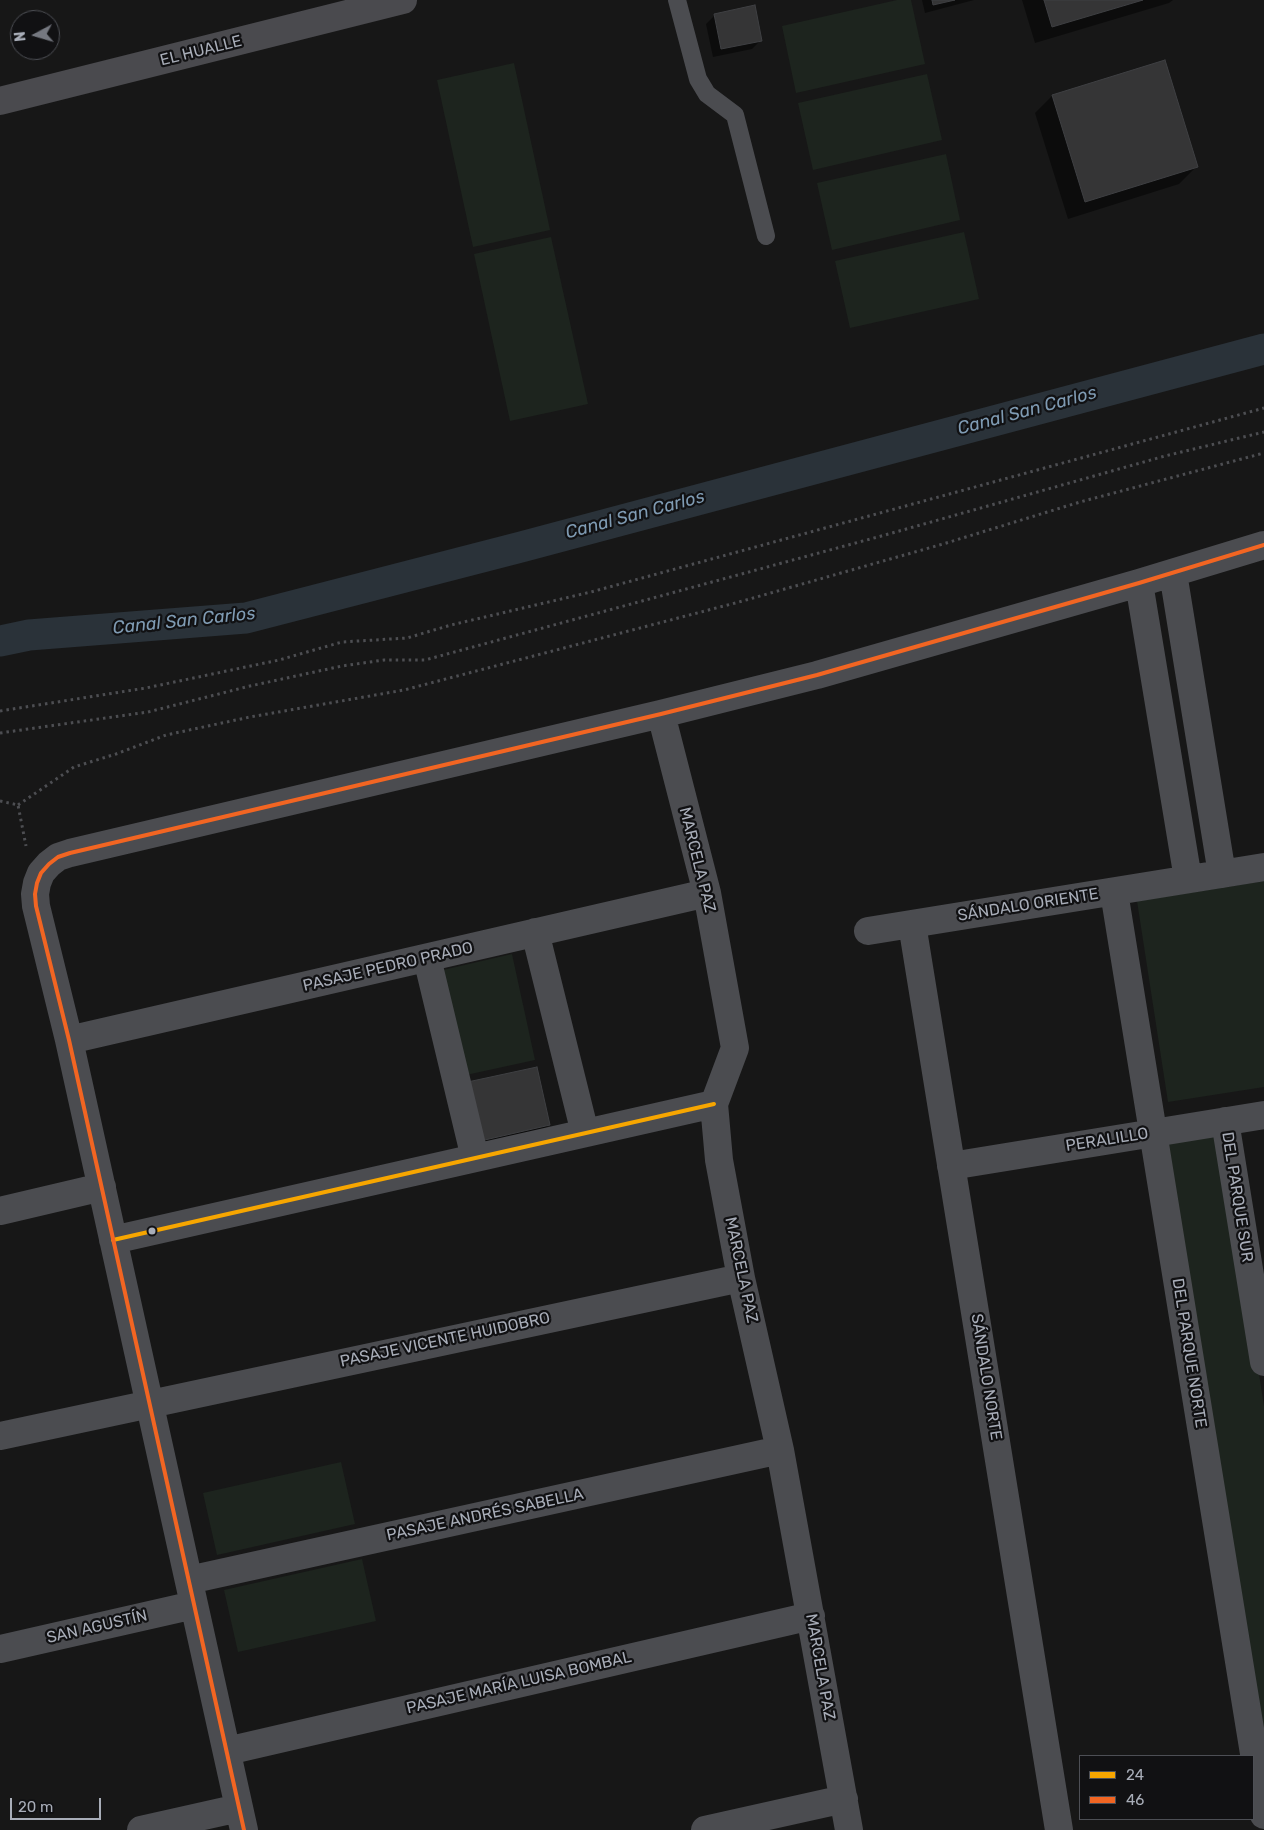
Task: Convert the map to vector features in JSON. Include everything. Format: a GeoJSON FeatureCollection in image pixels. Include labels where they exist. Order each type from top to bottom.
{"type":"FeatureCollection","features":[{"type":"Feature","properties":{"kind":"street","name":"EL HUALLE"},"geometry":{"type":"LineString","coordinates":[[0,101],[403,0]]}},
{"type":"Feature","properties":{"kind":"street"},"geometry":{"type":"LineString","coordinates":[[141,1830],[242,1819],[69,1040],[36,906],[36,884],[41,873],[54,860],[70,853],[661,714],[818,675],[1139,583],[1264,545]]}},
{"type":"Feature","properties":{"kind":"street"},"geometry":{"type":"LineString","coordinates":[[1173,573],[1222,874]]}},
{"type":"Feature","properties":{"kind":"street"},"geometry":{"type":"LineString","coordinates":[[1139,583],[1188,879]]}},
{"type":"Feature","properties":{"kind":"street","name":"MARCELA PAZ"},"geometry":{"type":"LineString","coordinates":[[661,714],[707,893],[735,1048],[714,1104],[719,1160],[741,1278],[780,1450],[849,1830]]}},
{"type":"Feature","properties":{"kind":"street","name":"SÁNDALO ORIENTE"},"geometry":{"type":"LineString","coordinates":[[868,931],[1264,867]]}},
{"type":"Feature","properties":{"kind":"street","name":"DEL PARQUE NORTE"},"geometry":{"type":"LineString","coordinates":[[1114,892],[1264,1815]]}},
{"type":"Feature","properties":{"kind":"street","name":"PASAJE PEDRO PRADO"},"geometry":{"type":"LineString","coordinates":[[69,1040],[707,893]]}},
{"type":"Feature","properties":{"kind":"street","name":"SÁNDALO NORTE"},"geometry":{"type":"LineString","coordinates":[[912,924],[1060,1830]]}},
{"type":"Feature","properties":{"kind":"street"},"geometry":{"type":"LineString","coordinates":[[535,932],[585,1133]]}},
{"type":"Feature","properties":{"kind":"street"},"geometry":{"type":"LineString","coordinates":[[426,958],[475,1158]]}},
{"type":"Feature","properties":{"kind":"street"},"geometry":{"type":"LineString","coordinates":[[114,1240],[714,1104]]}},
{"type":"Feature","properties":{"kind":"street","name":"PERALILLO"},"geometry":{"type":"LineString","coordinates":[[951,1166],[1264,1115]]}},
{"type":"Feature","properties":{"kind":"street","name":"DEL PARQUE SUR"},"geometry":{"type":"LineString","coordinates":[[1225,1121],[1264,1362]]}},
{"type":"Feature","properties":{"kind":"street"},"geometry":{"type":"LineString","coordinates":[[0,1211],[102,1187]]}},
{"type":"Feature","properties":{"kind":"street","name":"PASAJE VICENTE HUIDOBRO"},"geometry":{"type":"LineString","coordinates":[[0,1436],[741,1278]]}},
{"type":"Feature","properties":{"kind":"street","name":"PASAJE ANDRÉS SABELLA"},"geometry":{"type":"LineString","coordinates":[[192,1593],[780,1450]]}},
{"type":"Feature","properties":{"kind":"street","name":"SAN AGUSTÍN"},"geometry":{"type":"LineString","coordinates":[[0,1649],[192,1593]]}},
{"type":"Feature","properties":{"kind":"street","name":"PASAJE MARÍA LUISA BOMBAL"},"geometry":{"type":"LineString","coordinates":[[227,1751],[811,1616]]}},
{"type":"Feature","properties":{"kind":"street"},"geometry":{"type":"LineString","coordinates":[[706,1830],[844,1799]]}},
{"type":"Feature","properties":{"kind":"lane"},"geometry":{"type":"LineString","coordinates":[[677,0],[698,79],[707,94],[735,115],[766,236]]}},
{"type":"Feature","properties":{"kind":"path"},"geometry":{"type":"LineString","coordinates":[[0,711],[146,688],[279,660],[342,642],[407,638],[451,625],[591,592],[1264,408]]}},
{"type":"Feature","properties":{"kind":"path"},"geometry":{"type":"LineString","coordinates":[[0,734],[148,712],[250,686],[342,666],[384,660],[425,660],[885,535],[1165,456],[1264,432]]}},
{"type":"Feature","properties":{"kind":"path"},"geometry":{"type":"LineString","coordinates":[[0,801],[18,805],[74,767],[116,754],[166,735],[250,717],[404,690],[739,602],[943,544],[1080,502],[1264,453]]}},
{"type":"Feature","properties":{"kind":"path"},"geometry":{"type":"LineString","coordinates":[[18,805],[27,847],[41,873]]}},
{"type":"Feature","properties":{"kind":"shaded area"},"geometry":{"type":"Polygon","coordinates":[[[897,0],[911,0],[925,64],[796,93],[782,26],[897,0]]]}},
{"type":"Feature","properties":{"kind":"shaded area"},"geometry":{"type":"Polygon","coordinates":[[[514,63],[550,230],[473,247],[437,80],[514,63]]]}},
{"type":"Feature","properties":{"kind":"shaded area"},"geometry":{"type":"Polygon","coordinates":[[[927,74],[942,140],[813,170],[798,103],[927,74]]]}},
{"type":"Feature","properties":{"kind":"shaded area"},"geometry":{"type":"Polygon","coordinates":[[[946,154],[960,220],[832,250],[817,183],[946,154]]]}},
{"type":"Feature","properties":{"kind":"shaded area"},"geometry":{"type":"Polygon","coordinates":[[[964,232],[979,299],[850,328],[835,261],[964,232]]]}},
{"type":"Feature","properties":{"kind":"shaded area"},"geometry":{"type":"Polygon","coordinates":[[[551,237],[588,404],[510,421],[474,254],[551,237]]]}},
{"type":"Feature","properties":{"kind":"shaded area"},"geometry":{"type":"Polygon","coordinates":[[[1264,881],[1264,1087],[1168,1102],[1137,901],[1264,881]]]}},
{"type":"Feature","properties":{"kind":"shaded area"},"geometry":{"type":"Polygon","coordinates":[[[512,954],[535,1060],[466,1075],[443,970],[512,954]]]}},
{"type":"Feature","properties":{"kind":"shaded area"},"geometry":{"type":"Polygon","coordinates":[[[1221,1130],[1264,1406],[1264,1776],[1164,1139],[1221,1130]]]}},
{"type":"Feature","properties":{"kind":"shaded area"},"geometry":{"type":"Polygon","coordinates":[[[341,1462],[355,1524],[217,1555],[203,1493],[341,1462]]]}},
{"type":"Feature","properties":{"kind":"shaded area"},"geometry":{"type":"Polygon","coordinates":[[[362,1559],[376,1621],[238,1652],[224,1590],[362,1559]]]}},
{"type":"Feature","properties":{"kind":"building"},"geometry":{"type":"Polygon","coordinates":[[[932,0],[955,0],[933,5],[932,0]]]}},
{"type":"Feature","properties":{"kind":"building"},"geometry":{"type":"Polygon","coordinates":[[[1044,0],[1143,0],[1052,27],[1044,0]]]}},
{"type":"Feature","properties":{"kind":"building"},"geometry":{"type":"Polygon","coordinates":[[[755,5],[762,41],[721,49],[714,14],[755,5]]]}},
{"type":"Feature","properties":{"kind":"building"},"geometry":{"type":"Polygon","coordinates":[[[1165,60],[1198,167],[1085,202],[1052,95],[1165,60]]]}},
{"type":"Feature","properties":{"kind":"building"},"geometry":{"type":"Polygon","coordinates":[[[537,1067],[550,1125],[476,1142],[463,1083],[537,1067]]]}},
{"type":"Feature","properties":{"kind":"waterway","name":"Canal San Carlos"},"geometry":{"type":"LineString","coordinates":[[0,641],[29,635],[246,618],[521,547],[1264,349]]}},
{"type":"Feature","properties":{"kind":"transit line","name":"46"},"geometry":{"type":"LineString","coordinates":[[244,1830],[69,1040],[36,906],[35,894],[41,873],[58,857],[70,853],[661,714],[817,675],[1139,583],[1264,545]]}},
{"type":"Feature","properties":{"kind":"transit line","name":"24"},"geometry":{"type":"LineString","coordinates":[[113,1240],[714,1104]]}}]}
